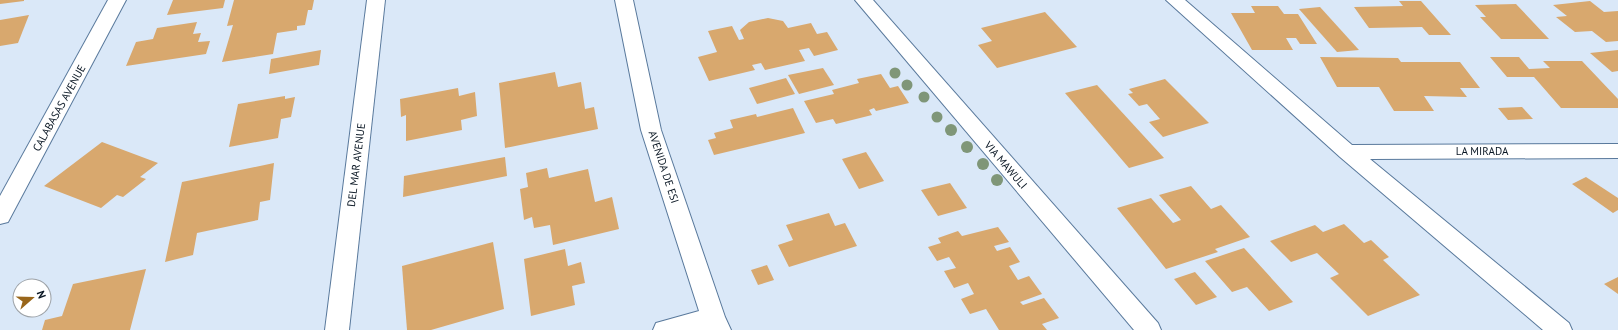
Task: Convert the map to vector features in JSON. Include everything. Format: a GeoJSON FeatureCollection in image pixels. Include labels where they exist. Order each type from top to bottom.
{"type":"FeatureCollection","features":[{"type":"Feature","properties":{"kind":"street","name":"CALABASAS AVENUE"},"geometry":{"type":"LineString","coordinates":[[0,216],[118,0]]}},
{"type":"Feature","properties":{"kind":"street","name":"DEL MAR AVENUE"},"geometry":{"type":"LineString","coordinates":[[337,330],[376,0]]}},
{"type":"Feature","properties":{"kind":"street","name":"AVENIDA DE ESI"},"geometry":{"type":"LineString","coordinates":[[624,0],[651,130],[716,324]]}},
{"type":"Feature","properties":{"kind":"street","name":"VIA MAWULI"},"geometry":{"type":"LineString","coordinates":[[864,0],[1149,330]]}},
{"type":"Feature","properties":{"kind":"street"},"geometry":{"type":"LineString","coordinates":[[1175,0],[1347,152],[1560,330]]}},
{"type":"Feature","properties":{"kind":"street","name":"LA MIRADA"},"geometry":{"type":"LineString","coordinates":[[1347,152],[1618,151]]}},
{"type":"Feature","properties":{"kind":"street"},"geometry":{"type":"LineString","coordinates":[[665,330],[716,324]]}},
{"type":"Feature","properties":{"kind":"building"},"geometry":{"type":"Polygon","coordinates":[[[0,0],[24,0],[24,1],[0,4],[0,0]]]}},
{"type":"Feature","properties":{"kind":"building"},"geometry":{"type":"Polygon","coordinates":[[[173,0],[225,0],[223,8],[167,15],[173,0]]]}},
{"type":"Feature","properties":{"kind":"building"},"geometry":{"type":"Polygon","coordinates":[[[234,0],[314,0],[312,10],[308,10],[305,25],[297,26],[297,30],[277,33],[273,54],[222,62],[233,25],[227,26],[234,0]]]}},
{"type":"Feature","properties":{"kind":"building"},"geometry":{"type":"Polygon","coordinates":[[[1399,1],[1421,1],[1451,35],[1429,35],[1422,27],[1369,28],[1354,7],[1403,6],[1399,1]]]}},
{"type":"Feature","properties":{"kind":"building"},"geometry":{"type":"Polygon","coordinates":[[[1590,1],[1604,12],[1618,11],[1618,41],[1606,42],[1592,31],[1575,32],[1556,17],[1567,16],[1553,5],[1590,1]]]}},
{"type":"Feature","properties":{"kind":"building"},"geometry":{"type":"Polygon","coordinates":[[[1516,4],[1549,39],[1501,39],[1480,17],[1486,17],[1475,5],[1516,4]]]}},
{"type":"Feature","properties":{"kind":"building"},"geometry":{"type":"Polygon","coordinates":[[[1251,6],[1278,6],[1284,14],[1298,14],[1317,44],[1300,44],[1296,38],[1286,38],[1293,50],[1252,50],[1231,13],[1255,13],[1251,6]]]}},
{"type":"Feature","properties":{"kind":"building"},"geometry":{"type":"Polygon","coordinates":[[[1320,7],[1359,50],[1337,52],[1299,9],[1320,7]]]}},
{"type":"Feature","properties":{"kind":"building"},"geometry":{"type":"Polygon","coordinates":[[[1045,12],[1077,47],[997,68],[978,45],[992,41],[981,28],[1045,12]]]}},
{"type":"Feature","properties":{"kind":"building"},"geometry":{"type":"Polygon","coordinates":[[[29,15],[18,43],[0,46],[0,20],[29,15]]]}},
{"type":"Feature","properties":{"kind":"building"},"geometry":{"type":"Polygon","coordinates":[[[768,18],[783,21],[788,28],[811,23],[817,34],[827,32],[838,50],[814,56],[809,48],[799,50],[805,61],[765,70],[761,63],[752,65],[755,70],[709,81],[698,57],[717,52],[708,31],[732,26],[739,40],[744,39],[740,30],[749,22],[768,18]]]}},
{"type":"Feature","properties":{"kind":"building"},"geometry":{"type":"Polygon","coordinates":[[[197,22],[193,34],[201,33],[198,42],[210,41],[206,54],[126,66],[136,42],[153,39],[157,28],[197,22]]]}},
{"type":"Feature","properties":{"kind":"building"},"geometry":{"type":"Polygon","coordinates":[[[321,50],[319,65],[269,74],[271,59],[321,50]]]}},
{"type":"Feature","properties":{"kind":"building"},"geometry":{"type":"Polygon","coordinates":[[[1618,50],[1618,71],[1612,72],[1590,53],[1618,50]]]}},
{"type":"Feature","properties":{"kind":"building"},"geometry":{"type":"Polygon","coordinates":[[[1320,57],[1398,58],[1401,62],[1460,62],[1480,88],[1460,88],[1467,97],[1424,96],[1434,111],[1394,111],[1379,87],[1337,87],[1320,57]]]}},
{"type":"Feature","properties":{"kind":"building"},"geometry":{"type":"Polygon","coordinates":[[[1490,57],[1519,57],[1529,69],[1550,68],[1543,61],[1582,61],[1618,99],[1618,108],[1561,108],[1534,77],[1507,77],[1490,57]]]}},
{"type":"Feature","properties":{"kind":"building"},"geometry":{"type":"Polygon","coordinates":[[[823,68],[834,85],[799,94],[788,75],[823,68]]]}},
{"type":"Feature","properties":{"kind":"building"},"geometry":{"type":"Polygon","coordinates":[[[555,72],[558,87],[581,82],[585,109],[594,107],[598,129],[505,148],[499,83],[555,72]]]}},
{"type":"Feature","properties":{"kind":"building"},"geometry":{"type":"Polygon","coordinates":[[[881,74],[890,88],[898,86],[909,103],[876,111],[874,108],[869,110],[872,115],[836,124],[833,119],[816,123],[804,101],[834,94],[832,90],[859,83],[857,79],[881,74]]]}},
{"type":"Feature","properties":{"kind":"building"},"geometry":{"type":"Polygon","coordinates":[[[786,78],[795,94],[757,104],[749,88],[786,78]]]}},
{"type":"Feature","properties":{"kind":"building"},"geometry":{"type":"Polygon","coordinates":[[[1165,79],[1209,123],[1163,137],[1149,122],[1160,119],[1147,104],[1139,106],[1128,94],[1133,93],[1129,89],[1165,79]]]}},
{"type":"Feature","properties":{"kind":"building"},"geometry":{"type":"Polygon","coordinates":[[[1097,85],[1164,158],[1129,168],[1065,93],[1097,85]]]}},
{"type":"Feature","properties":{"kind":"building"},"geometry":{"type":"Polygon","coordinates":[[[458,88],[459,96],[475,92],[477,116],[461,120],[462,130],[406,141],[406,115],[401,117],[400,99],[458,88]]]}},
{"type":"Feature","properties":{"kind":"building"},"geometry":{"type":"Polygon","coordinates":[[[285,96],[285,99],[295,97],[291,117],[281,119],[278,138],[229,147],[238,104],[285,96]]]}},
{"type":"Feature","properties":{"kind":"building"},"geometry":{"type":"Polygon","coordinates":[[[1522,107],[1533,119],[1508,120],[1498,108],[1522,107]]]}},
{"type":"Feature","properties":{"kind":"building"},"geometry":{"type":"Polygon","coordinates":[[[793,108],[805,133],[714,155],[708,140],[716,138],[714,133],[733,128],[730,120],[756,114],[757,117],[793,108]]]}},
{"type":"Feature","properties":{"kind":"building"},"geometry":{"type":"Polygon","coordinates":[[[102,142],[158,163],[140,177],[146,179],[123,197],[117,195],[101,208],[44,186],[102,142]]]}},
{"type":"Feature","properties":{"kind":"building"},"geometry":{"type":"Polygon","coordinates":[[[866,152],[884,181],[859,189],[842,159],[866,152]]]}},
{"type":"Feature","properties":{"kind":"building"},"geometry":{"type":"Polygon","coordinates":[[[505,157],[507,176],[403,197],[404,176],[505,157]]]}},
{"type":"Feature","properties":{"kind":"building"},"geometry":{"type":"Polygon","coordinates":[[[274,163],[270,200],[260,202],[258,220],[197,233],[193,255],[165,262],[182,182],[274,163]]]}},
{"type":"Feature","properties":{"kind":"building"},"geometry":{"type":"Polygon","coordinates":[[[547,168],[549,178],[588,169],[595,202],[612,197],[619,229],[553,245],[550,225],[534,228],[532,217],[524,220],[520,189],[528,187],[526,173],[547,168]]]}},
{"type":"Feature","properties":{"kind":"building"},"geometry":{"type":"Polygon","coordinates":[[[1586,177],[1618,198],[1618,210],[1613,213],[1572,184],[1586,177]]]}},
{"type":"Feature","properties":{"kind":"building"},"geometry":{"type":"Polygon","coordinates":[[[950,183],[967,208],[938,216],[921,190],[950,183]]]}},
{"type":"Feature","properties":{"kind":"building"},"geometry":{"type":"Polygon","coordinates":[[[1191,186],[1211,209],[1221,205],[1250,237],[1215,249],[1218,252],[1166,269],[1117,208],[1151,198],[1173,223],[1181,220],[1159,195],[1191,186]]]}},
{"type":"Feature","properties":{"kind":"building"},"geometry":{"type":"Polygon","coordinates":[[[829,213],[835,226],[845,223],[857,246],[789,267],[778,245],[793,240],[786,225],[829,213]]]}},
{"type":"Feature","properties":{"kind":"building"},"geometry":{"type":"Polygon","coordinates":[[[1344,224],[1364,243],[1371,240],[1389,257],[1383,260],[1420,295],[1368,316],[1330,278],[1339,274],[1317,253],[1291,262],[1270,241],[1315,225],[1323,232],[1344,224]]]}},
{"type":"Feature","properties":{"kind":"building"},"geometry":{"type":"Polygon","coordinates":[[[998,227],[1009,242],[994,246],[997,251],[1010,247],[1020,262],[1009,266],[1018,280],[1029,276],[1042,294],[1020,302],[1023,305],[1044,298],[1059,318],[1042,324],[1047,330],[999,330],[986,309],[970,314],[961,299],[974,294],[968,283],[954,288],[944,271],[956,268],[949,257],[937,261],[928,247],[941,243],[938,238],[958,231],[962,236],[998,227]]]}},
{"type":"Feature","properties":{"kind":"building"},"geometry":{"type":"Polygon","coordinates":[[[493,242],[504,309],[431,330],[407,330],[402,266],[493,242]]]}},
{"type":"Feature","properties":{"kind":"building"},"geometry":{"type":"Polygon","coordinates":[[[1244,248],[1293,302],[1269,311],[1247,287],[1232,292],[1205,261],[1244,248]]]}},
{"type":"Feature","properties":{"kind":"building"},"geometry":{"type":"Polygon","coordinates":[[[565,249],[568,266],[581,262],[585,283],[572,286],[575,305],[531,316],[524,259],[565,249]]]}},
{"type":"Feature","properties":{"kind":"building"},"geometry":{"type":"Polygon","coordinates":[[[767,265],[774,280],[758,285],[751,270],[767,265]]]}},
{"type":"Feature","properties":{"kind":"building"},"geometry":{"type":"Polygon","coordinates":[[[146,269],[130,330],[42,330],[45,320],[62,316],[73,284],[146,269]]]}},
{"type":"Feature","properties":{"kind":"building"},"geometry":{"type":"Polygon","coordinates":[[[1195,272],[1217,297],[1196,305],[1174,279],[1195,272]]]}},
{"type":"Feature","properties":{"kind":"building"},"geometry":{"type":"Polygon","coordinates":[[[1618,277],[1618,294],[1604,284],[1618,277]]]}}]}
